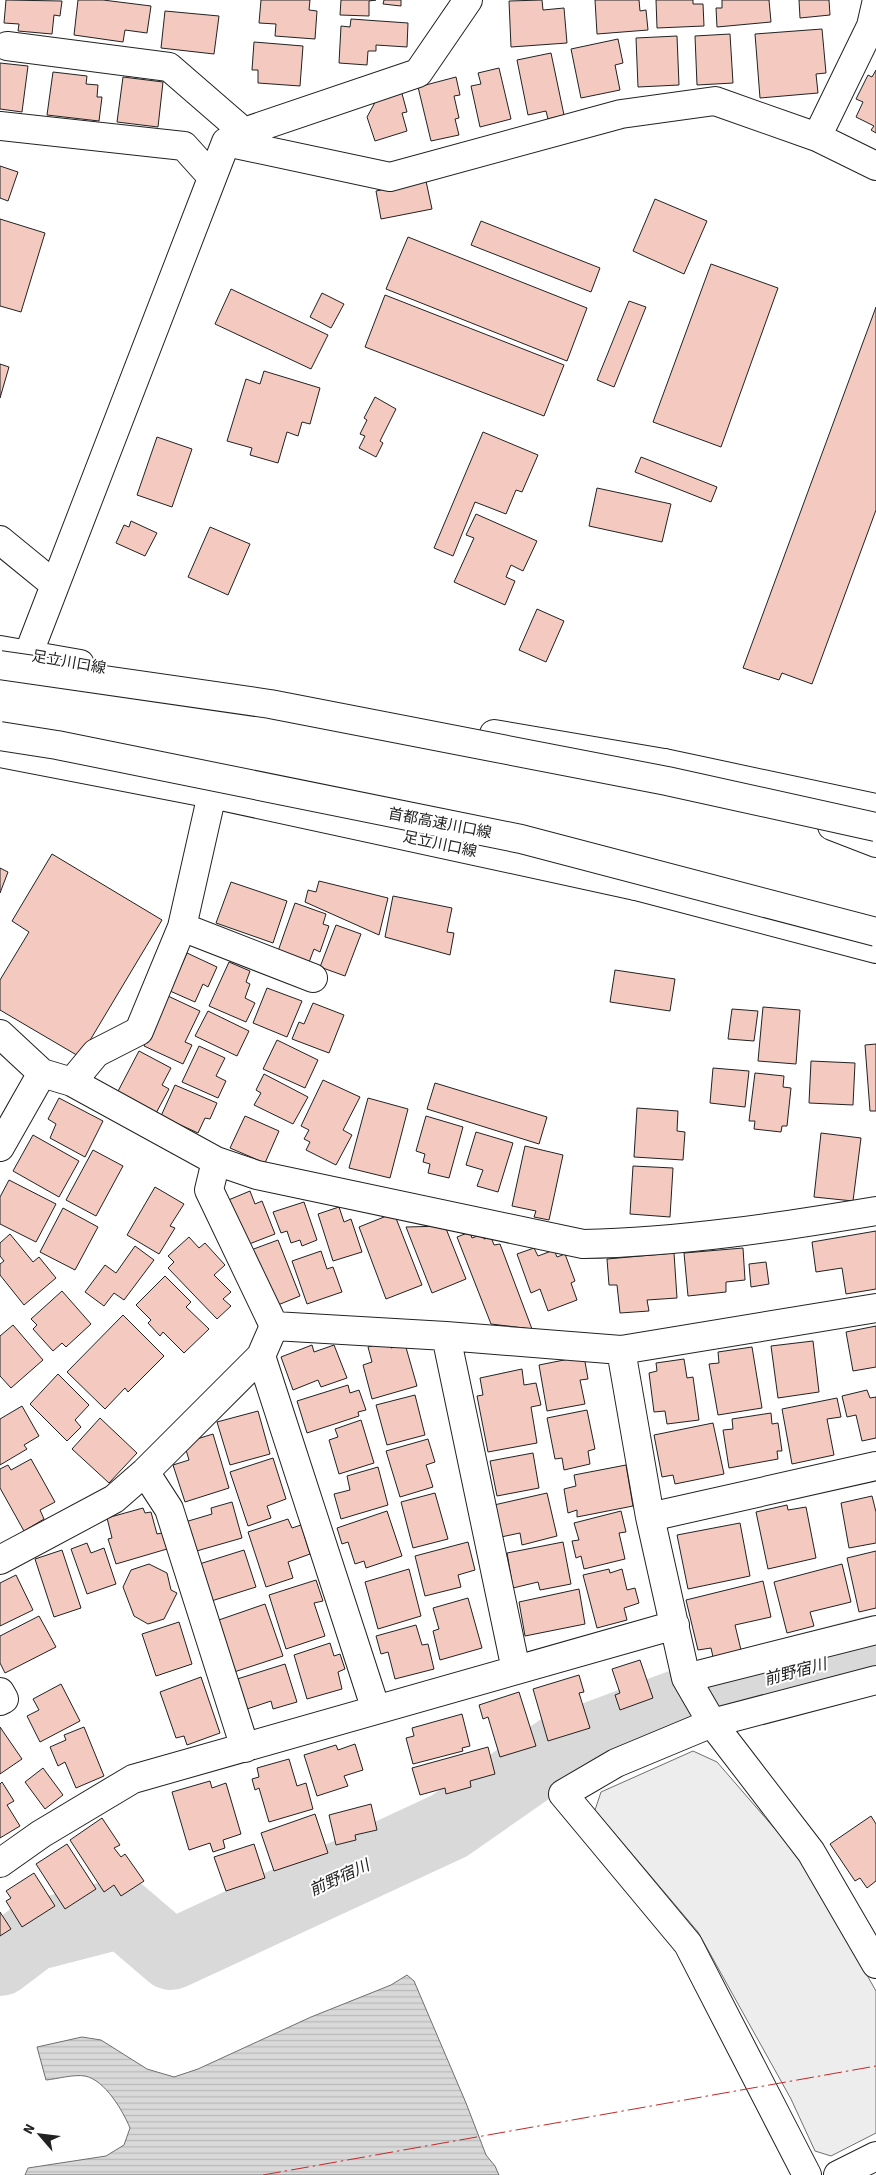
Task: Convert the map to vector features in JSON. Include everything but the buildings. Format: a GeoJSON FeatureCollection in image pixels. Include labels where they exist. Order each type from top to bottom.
{"type":"FeatureCollection","features":[{"type":"Feature","properties":{"kind":"main road"},"geometry":{"type":"LineString","coordinates":[[28,655],[212,177],[235,137],[418,73],[468,0]]}},
{"type":"Feature","properties":{"kind":"main road"},"geometry":{"type":"LineString","coordinates":[[817,137],[871,26],[876,4]]}},
{"type":"Feature","properties":{"kind":"main road"},"geometry":{"type":"LineString","coordinates":[[7,46],[169,67],[235,137],[390,177],[621,114],[715,101],[817,137],[876,166]]}},
{"type":"Feature","properties":{"kind":"main road"},"geometry":{"type":"LineString","coordinates":[[0,126],[184,146],[212,177]]}},
{"type":"Feature","properties":{"kind":"main road"},"geometry":{"type":"LineString","coordinates":[[0,540],[55,585]]}},
{"type":"Feature","properties":{"kind":"main road","name":"足立川口線"},"geometry":{"type":"LineString","coordinates":[[0,650],[664,763],[876,808]]}},
{"type":"Feature","properties":{"kind":"main road"},"geometry":{"type":"LineString","coordinates":[[0,664],[270,704],[667,781],[876,827]]}},
{"type":"Feature","properties":{"kind":"main road","name":"首都高速川口線"},"geometry":{"type":"LineString","coordinates":[[0,736],[57,745],[521,839],[876,932]]}},
{"type":"Feature","properties":{"kind":"main road","name":"足立川口線"},"geometry":{"type":"LineString","coordinates":[[0,753],[212,794],[636,886],[876,949]]}},
{"type":"Feature","properties":{"kind":"main road"},"geometry":{"type":"LineString","coordinates":[[664,763],[876,843]]}},
{"type":"Feature","properties":{"kind":"main road"},"geometry":{"type":"LineString","coordinates":[[72,1082],[96,1053],[139,1031],[182,927],[212,794]]}},
{"type":"Feature","properties":{"kind":"main road"},"geometry":{"type":"LineString","coordinates":[[636,886],[876,918]]}},
{"type":"Feature","properties":{"kind":"main road"},"geometry":{"type":"LineString","coordinates":[[182,927],[313,978]]}},
{"type":"Feature","properties":{"kind":"main road"},"geometry":{"type":"LineString","coordinates":[[0,1034],[42,1073],[72,1082],[216,1161],[257,1175],[583,1244],[634,1242],[810,1222],[876,1211]]}},
{"type":"Feature","properties":{"kind":"main road"},"geometry":{"type":"LineString","coordinates":[[0,1147],[42,1073]]}},
{"type":"Feature","properties":{"kind":"main road"},"geometry":{"type":"LineString","coordinates":[[0,1560],[114,1499],[144,1472],[261,1356],[274,1326],[209,1190],[216,1161]]}},
{"type":"Feature","properties":{"kind":"main road"},"geometry":{"type":"LineString","coordinates":[[274,1326],[446,1336],[621,1350],[876,1308]]}},
{"type":"Feature","properties":{"kind":"main road"},"geometry":{"type":"LineString","coordinates":[[446,1336],[516,1670]]}},
{"type":"Feature","properties":{"kind":"main road"},"geometry":{"type":"LineString","coordinates":[[621,1350],[650,1517],[686,1678],[712,1723],[811,1852],[876,1964]]}},
{"type":"Feature","properties":{"kind":"main road"},"geometry":{"type":"LineString","coordinates":[[261,1356],[376,1710]]}},
{"type":"Feature","properties":{"kind":"main road"},"geometry":{"type":"LineString","coordinates":[[650,1517],[876,1466]]}},
{"type":"Feature","properties":{"kind":"main road"},"geometry":{"type":"LineString","coordinates":[[144,1472],[169,1509],[245,1748]]}},
{"type":"Feature","properties":{"kind":"main road"},"geometry":{"type":"LineString","coordinates":[[0,1863],[41,1834],[133,1779],[675,1626]]}},
{"type":"Feature","properties":{"kind":"main road"},"geometry":{"type":"LineString","coordinates":[[686,1678],[876,1630]]}},
{"type":"Feature","properties":{"kind":"main road"},"geometry":{"type":"LineString","coordinates":[[807,2175],[688,1944],[562,1794],[616,1763],[712,1723],[872,1689]]}},
{"type":"Feature","properties":{"kind":"main road"},"geometry":{"type":"LineString","coordinates":[[0,1692],[4,1699],[0,1701]]}},
{"type":"Feature","properties":{"kind":"main road"},"geometry":{"type":"LineString","coordinates":[[838,2175],[876,2156]]}},
{"type":"Feature","properties":{"kind":"shaded area"},"geometry":{"type":"Polygon","coordinates":[[[693,1751],[717,1762],[801,1859],[876,1991],[876,2133],[831,2156],[815,2151],[791,2099],[698,1932],[595,1810],[601,1792],[693,1751]]]}},
{"type":"Feature","properties":{"kind":"shaded area"},"geometry":{"type":"Polygon","coordinates":[[[407,1975],[414,1981],[486,2155],[495,2166],[499,2175],[25,2175],[28,2168],[106,2156],[124,2145],[130,2128],[112,2097],[99,2083],[92,2079],[85,2076],[76,2076],[46,2080],[37,2047],[82,2037],[101,2040],[147,2069],[174,2077],[198,2069],[311,2017],[391,1985],[407,1975]]]}},
{"type":"Feature","properties":{"kind":"waterway","name":"前野宿川"},"geometry":{"type":"LineString","coordinates":[[713,1692],[876,1650]]}},
{"type":"Feature","properties":{"kind":"waterway","name":"前野宿川"},"geometry":{"type":"LineString","coordinates":[[0,1961],[33,1936],[122,1913],[171,1955],[449,1826],[558,1750],[678,1705]]}},
{"type":"Feature","properties":{"kind":"power"},"geometry":{"type":"LineString","coordinates":[[263,2175],[876,2066]]}}]}
